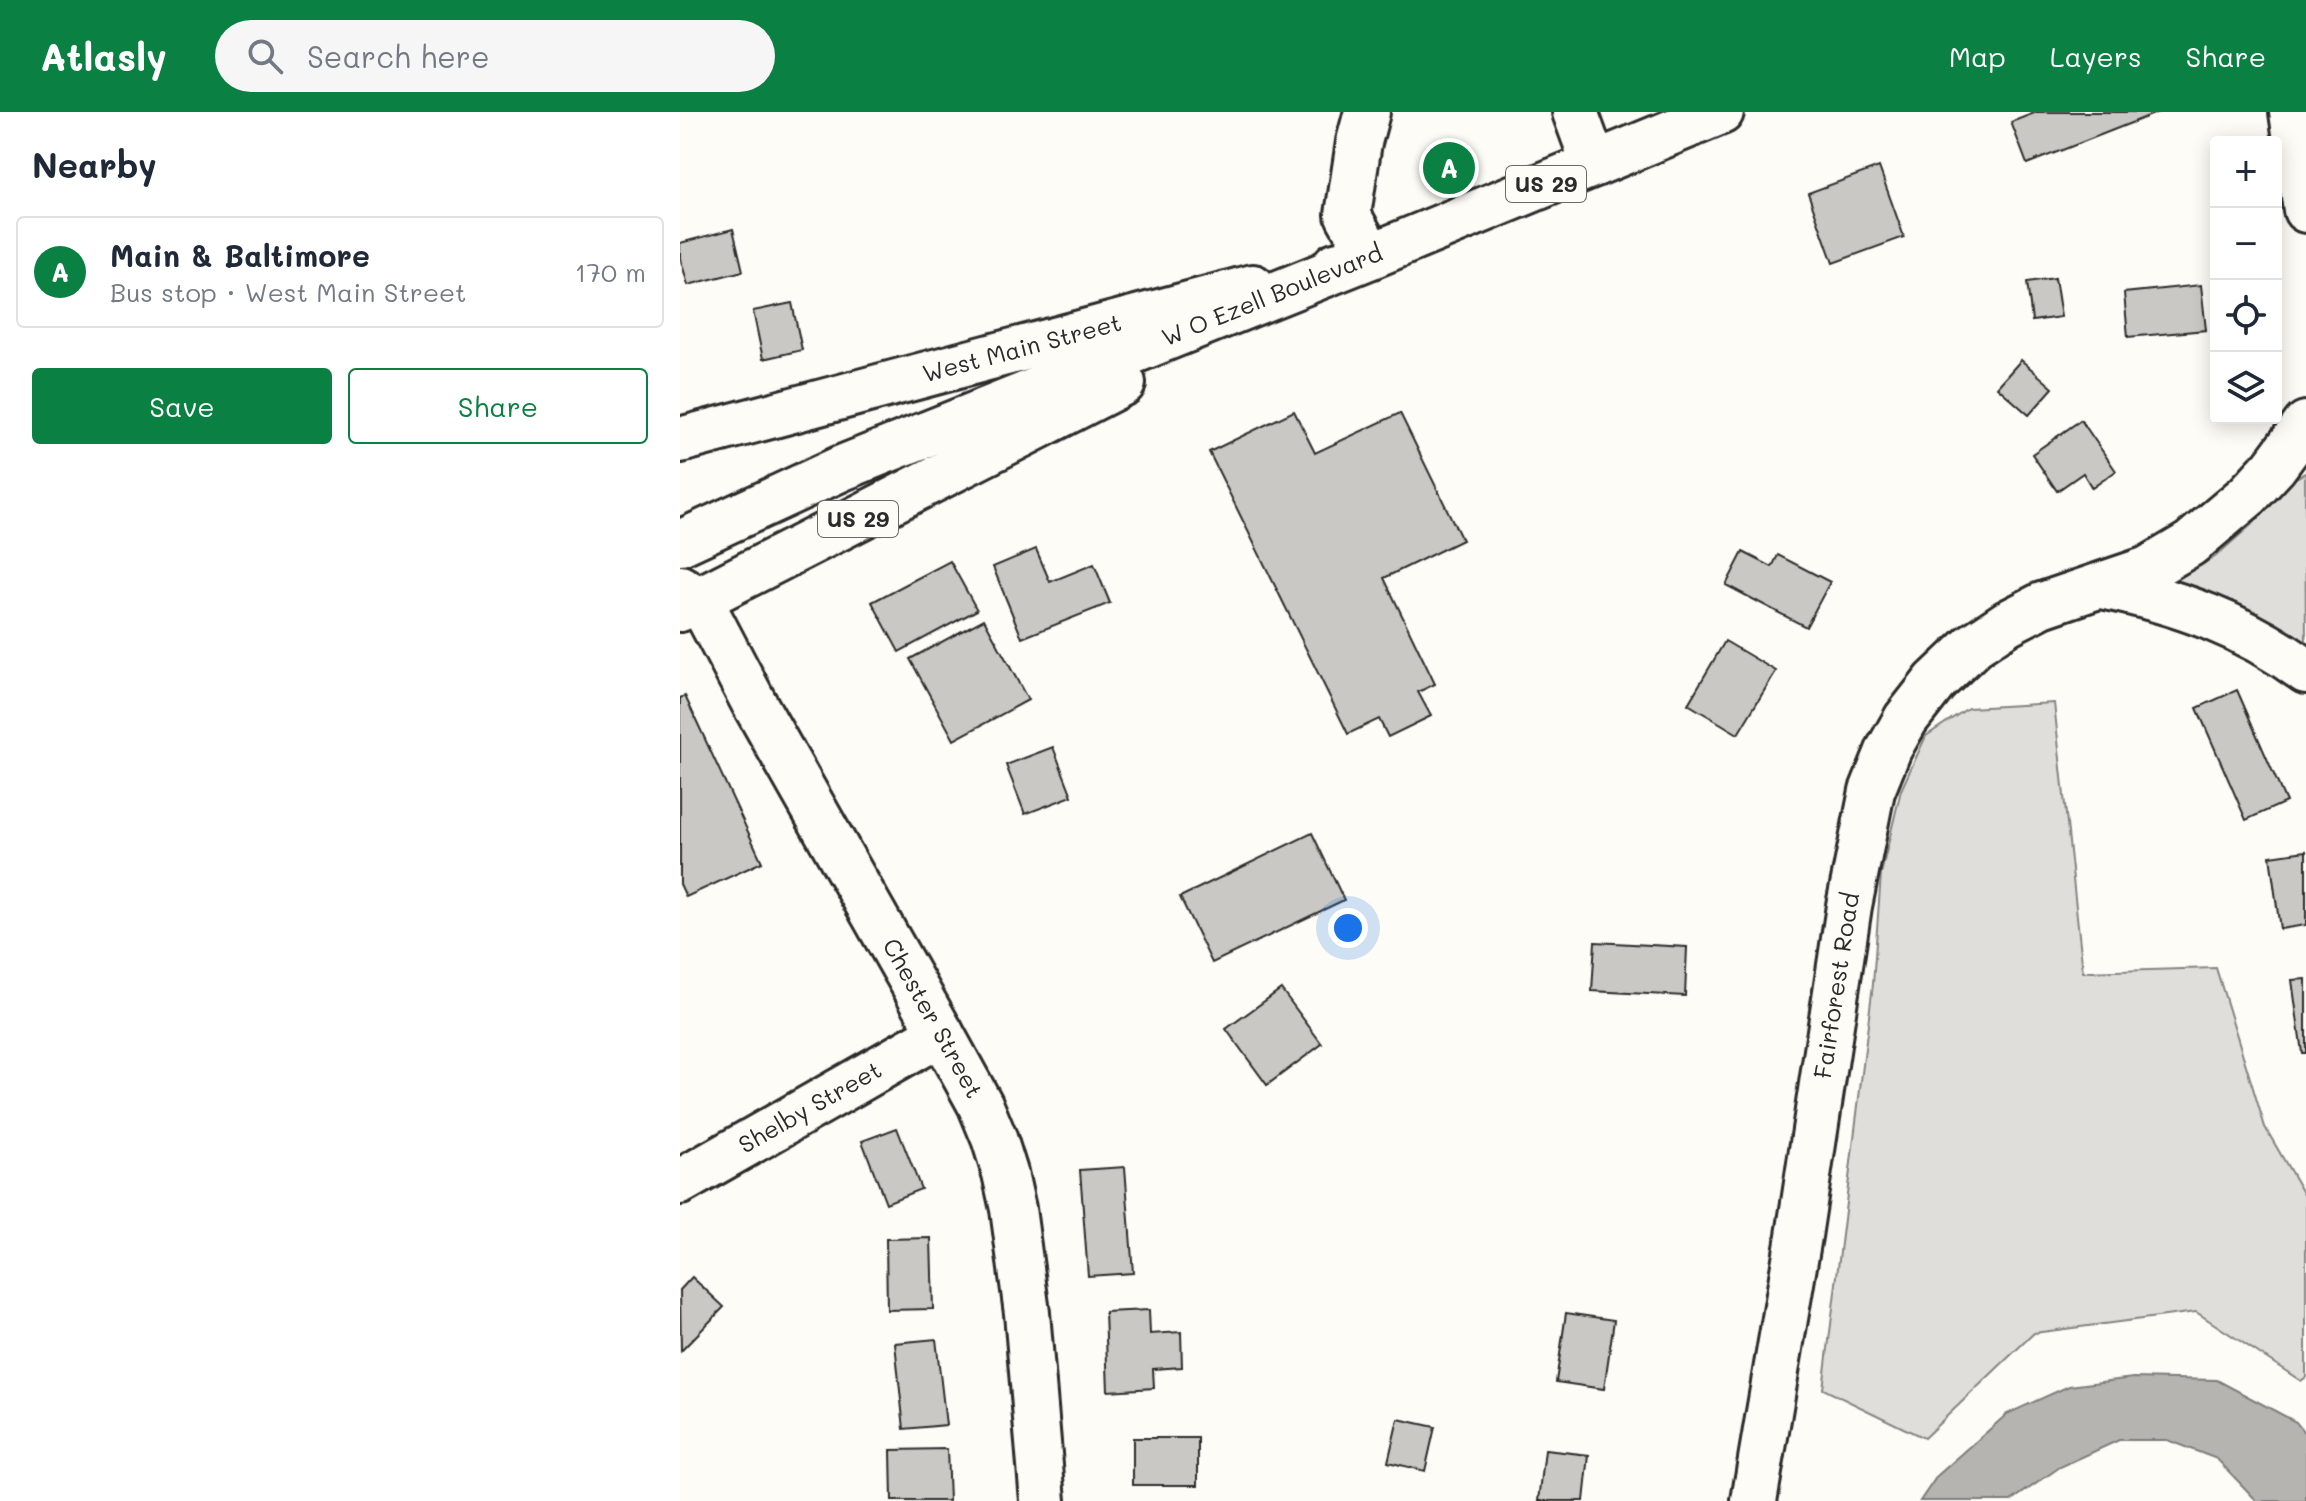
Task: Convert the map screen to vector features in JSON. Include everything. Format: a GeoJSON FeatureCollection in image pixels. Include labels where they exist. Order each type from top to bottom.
{"type":"FeatureCollection","features":[{"type":"Feature","properties":{"kind":"street"},"geometry":{"type":"LineString","coordinates":[[1367,112],[1359,142],[1348,215],[1371,256]]}},
{"type":"Feature","properties":{"kind":"street"},"geometry":{"type":"LineString","coordinates":[[1575,112],[1594,164]]}},
{"type":"Feature","properties":{"kind":"street","name":"West Main Street"},"geometry":{"type":"LineString","coordinates":[[682,433],[1371,256],[1721,112]]}},
{"type":"Feature","properties":{"kind":"street"},"geometry":{"type":"LineString","coordinates":[[2292,112],[2306,210]]}},
{"type":"Feature","properties":{"kind":"street","name":"W O Ezell Boulevard"},"geometry":{"type":"LineString","coordinates":[[680,543],[842,468],[1371,256]]}},
{"type":"Feature","properties":{"kind":"street","name":"W O Ezell Boulevard"},"geometry":{"type":"LineString","coordinates":[[687,599],[1371,256]]}},
{"type":"Feature","properties":{"kind":"street","name":"Fairforest Road"},"geometry":{"type":"LineString","coordinates":[[1754,1501],[1799,1236],[1849,906],[1872,791],[1889,749],[1906,719],[1935,682],[1974,645],[2042,605],[2148,569],[2190,544],[2220,521],[2274,467],[2306,424]]}},
{"type":"Feature","properties":{"kind":"street","name":"Fairforest Road"},"geometry":{"type":"LineString","coordinates":[[2102,586],[2188,607],[2228,624],[2306,671]]}},
{"type":"Feature","properties":{"kind":"street","name":"Chester Street"},"geometry":{"type":"LineString","coordinates":[[687,599],[754,703],[941,1033],[980,1104],[994,1138],[1008,1185],[1027,1313],[1043,1501]]}},
{"type":"Feature","properties":{"kind":"street","name":"Shelby Street"},"geometry":{"type":"LineString","coordinates":[[680,1182],[941,1033]]}},
{"type":"Feature","properties":{"kind":"shaded area"},"geometry":{"type":"Polygon","coordinates":[[[2305,473],[2306,648],[2169,584],[2215,557],[2259,518],[2287,483],[2305,473]]]}},
{"type":"Feature","properties":{"kind":"shaded area"},"geometry":{"type":"Polygon","coordinates":[[[2054,703],[2083,972],[2216,968],[2265,1127],[2306,1198],[2306,1377],[2301,1381],[2196,1312],[2034,1333],[1924,1438],[1823,1389],[1873,984],[1881,874],[1901,790],[1926,736],[1968,708],[2054,703]]]}},
{"type":"Feature","properties":{"kind":"shaded area"},"geometry":{"type":"Polygon","coordinates":[[[2133,1378],[2217,1380],[2296,1422],[2306,1435],[2306,1501],[2257,1501],[2217,1459],[2167,1440],[2119,1440],[2060,1467],[2011,1501],[1920,1501],[1937,1476],[2007,1414],[2069,1386],[2133,1378]]]}},
{"type":"Feature","properties":{"kind":"building"},"geometry":{"type":"Polygon","coordinates":[[[2037,112],[2159,112],[2027,164],[2011,122],[2037,112]]]}},
{"type":"Feature","properties":{"kind":"building"},"geometry":{"type":"Polygon","coordinates":[[[1879,167],[1904,237],[1833,263],[1808,193],[1879,167]]]}},
{"type":"Feature","properties":{"kind":"building"},"geometry":{"type":"Polygon","coordinates":[[[733,229],[743,271],[688,285],[680,257],[680,243],[733,229]]]}},
{"type":"Feature","properties":{"kind":"building"},"geometry":{"type":"Polygon","coordinates":[[[2055,278],[2061,317],[2032,321],[2027,282],[2055,278]]]}},
{"type":"Feature","properties":{"kind":"building"},"geometry":{"type":"Polygon","coordinates":[[[2201,285],[2206,330],[2128,337],[2124,293],[2201,285]]]}},
{"type":"Feature","properties":{"kind":"building"},"geometry":{"type":"Polygon","coordinates":[[[792,303],[802,350],[763,359],[753,311],[792,303]]]}},
{"type":"Feature","properties":{"kind":"building"},"geometry":{"type":"Polygon","coordinates":[[[2021,360],[2053,388],[2029,415],[1997,387],[2021,360]]]}},
{"type":"Feature","properties":{"kind":"building"},"geometry":{"type":"Polygon","coordinates":[[[1294,411],[1315,453],[1400,413],[1462,540],[1384,578],[1435,684],[1418,692],[1431,716],[1388,737],[1379,719],[1348,734],[1209,452],[1294,411]]]}},
{"type":"Feature","properties":{"kind":"building"},"geometry":{"type":"Polygon","coordinates":[[[2081,420],[2116,471],[2092,488],[2083,473],[2057,491],[2032,454],[2081,420]]]}},
{"type":"Feature","properties":{"kind":"building"},"geometry":{"type":"Polygon","coordinates":[[[1036,549],[1050,582],[1094,564],[1110,603],[1022,638],[993,567],[1036,549]]]}},
{"type":"Feature","properties":{"kind":"building"},"geometry":{"type":"Polygon","coordinates":[[[1743,552],[1772,567],[1778,555],[1830,582],[1806,627],[1726,585],[1743,552]]]}},
{"type":"Feature","properties":{"kind":"building"},"geometry":{"type":"Polygon","coordinates":[[[950,561],[977,610],[899,652],[872,602],[950,561]]]}},
{"type":"Feature","properties":{"kind":"building"},"geometry":{"type":"Polygon","coordinates":[[[984,619],[1028,700],[954,740],[910,659],[984,619]]]}},
{"type":"Feature","properties":{"kind":"building"},"geometry":{"type":"Polygon","coordinates":[[[1725,641],[1776,671],[1738,734],[1688,704],[1725,641]]]}},
{"type":"Feature","properties":{"kind":"building"},"geometry":{"type":"Polygon","coordinates":[[[2237,690],[2286,802],[2246,820],[2197,708],[2237,690]]]}},
{"type":"Feature","properties":{"kind":"building"},"geometry":{"type":"Polygon","coordinates":[[[685,696],[762,862],[686,897],[680,884],[680,698],[685,696]]]}},
{"type":"Feature","properties":{"kind":"building"},"geometry":{"type":"Polygon","coordinates":[[[1053,747],[1072,796],[1025,814],[1006,765],[1053,747]]]}},
{"type":"Feature","properties":{"kind":"building"},"geometry":{"type":"Polygon","coordinates":[[[1312,833],[1344,900],[1212,963],[1180,897],[1312,833]]]}},
{"type":"Feature","properties":{"kind":"building"},"geometry":{"type":"Polygon","coordinates":[[[2306,851],[2306,925],[2280,929],[2270,856],[2306,851]]]}},
{"type":"Feature","properties":{"kind":"building"},"geometry":{"type":"Polygon","coordinates":[[[1595,942],[1687,947],[1685,996],[1592,991],[1595,942]]]}},
{"type":"Feature","properties":{"kind":"building"},"geometry":{"type":"Polygon","coordinates":[[[2306,979],[2306,1053],[2302,1053],[2292,980],[2306,979]]]}},
{"type":"Feature","properties":{"kind":"building"},"geometry":{"type":"Polygon","coordinates":[[[1281,989],[1322,1044],[1267,1085],[1226,1029],[1281,989]]]}},
{"type":"Feature","properties":{"kind":"building"},"geometry":{"type":"Polygon","coordinates":[[[897,1128],[921,1189],[886,1203],[862,1141],[897,1128]]]}},
{"type":"Feature","properties":{"kind":"building"},"geometry":{"type":"Polygon","coordinates":[[[1125,1167],[1133,1273],[1088,1276],[1080,1170],[1125,1167]]]}},
{"type":"Feature","properties":{"kind":"building"},"geometry":{"type":"Polygon","coordinates":[[[931,1238],[933,1309],[887,1310],[886,1239],[931,1238]]]}},
{"type":"Feature","properties":{"kind":"building"},"geometry":{"type":"Polygon","coordinates":[[[692,1277],[724,1307],[681,1351],[680,1290],[692,1277]]]}},
{"type":"Feature","properties":{"kind":"building"},"geometry":{"type":"Polygon","coordinates":[[[1149,1310],[1150,1334],[1181,1332],[1182,1367],[1153,1369],[1154,1388],[1108,1391],[1105,1312],[1149,1310]]]}},
{"type":"Feature","properties":{"kind":"building"},"geometry":{"type":"Polygon","coordinates":[[[1566,1313],[1614,1320],[1604,1389],[1556,1382],[1566,1313]]]}},
{"type":"Feature","properties":{"kind":"building"},"geometry":{"type":"Polygon","coordinates":[[[936,1339],[946,1425],[904,1429],[895,1343],[936,1339]]]}},
{"type":"Feature","properties":{"kind":"building"},"geometry":{"type":"Polygon","coordinates":[[[1398,1419],[1435,1427],[1425,1471],[1388,1462],[1398,1419]]]}},
{"type":"Feature","properties":{"kind":"building"},"geometry":{"type":"Polygon","coordinates":[[[1133,1438],[1198,1438],[1198,1485],[1133,1485],[1133,1438]]]}},
{"type":"Feature","properties":{"kind":"building"},"geometry":{"type":"Polygon","coordinates":[[[947,1449],[949,1501],[892,1501],[891,1450],[947,1449]]]}},
{"type":"Feature","properties":{"kind":"building"},"geometry":{"type":"Polygon","coordinates":[[[1545,1450],[1589,1455],[1584,1501],[1539,1501],[1545,1450]]]}},
{"type":"Feature","properties":{"kind":"place","name":"Main & Baltimore"},"geometry":{"type":"Point","coordinates":[1449,168]}}]}
